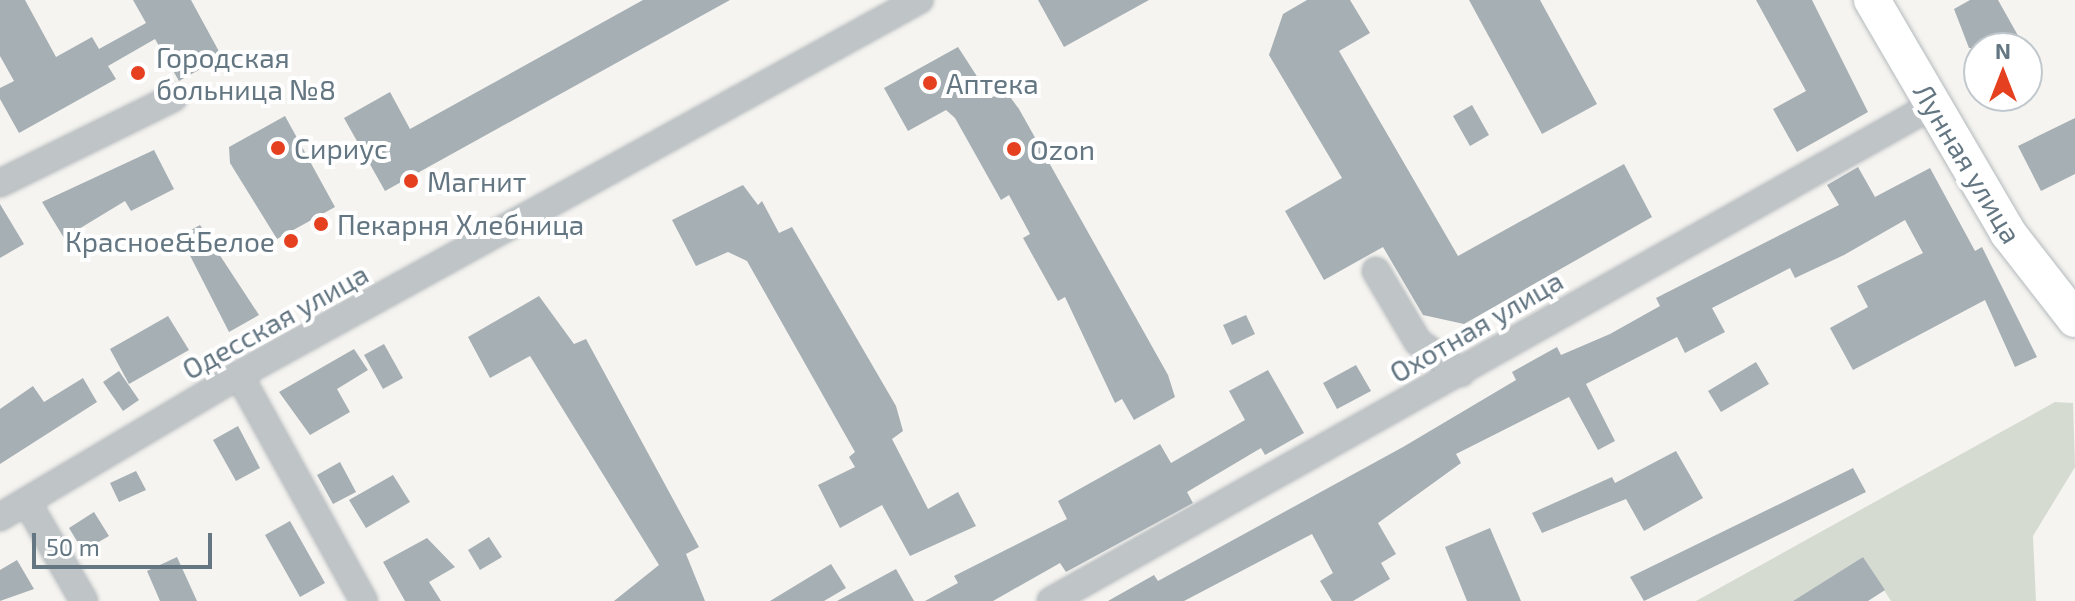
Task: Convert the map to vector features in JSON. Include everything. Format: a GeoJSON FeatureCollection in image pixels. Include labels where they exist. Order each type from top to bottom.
{"type":"FeatureCollection","features":[{"type":"Feature","properties":{"kind":"street","name":"Одесская улица"},"geometry":{"type":"LineString","coordinates":[[0,517],[239,375],[919,0]]}},
{"type":"Feature","properties":{"kind":"street","name":"Лунная улица"},"geometry":{"type":"LineString","coordinates":[[1872,0],[2008,233],[2075,319]]}},
{"type":"Feature","properties":{"kind":"street"},"geometry":{"type":"LineString","coordinates":[[0,183],[173,98]]}},
{"type":"Feature","properties":{"kind":"street","name":"Охотная улица"},"geometry":{"type":"LineString","coordinates":[[1051,601],[1933,105]]}},
{"type":"Feature","properties":{"kind":"street"},"geometry":{"type":"LineString","coordinates":[[1376,271],[1418,342],[1461,373]]}},
{"type":"Feature","properties":{"kind":"street"},"geometry":{"type":"LineString","coordinates":[[239,375],[364,601]]}},
{"type":"Feature","properties":{"kind":"street"},"geometry":{"type":"LineString","coordinates":[[27,502],[84,601]]}},
{"type":"Feature","properties":{"kind":"shaded area"},"geometry":{"type":"Polygon","coordinates":[[[2055,402],[2073,403],[2075,467],[2033,536],[2036,601],[1891,601],[1863,557],[1793,601],[1696,601],[2055,402]]]}},
{"type":"Feature","properties":{"kind":"building"},"geometry":{"type":"Polygon","coordinates":[[[0,0],[25,0],[56,57],[92,37],[99,49],[146,23],[133,0],[191,0],[222,57],[179,81],[155,39],[108,66],[116,79],[19,133],[0,99],[0,88],[14,81],[0,56],[0,0]]]}},
{"type":"Feature","properties":{"kind":"building"},"geometry":{"type":"Polygon","coordinates":[[[643,0],[730,0],[385,191],[344,118],[390,92],[410,129],[643,0]]]}},
{"type":"Feature","properties":{"kind":"building"},"geometry":{"type":"Polygon","coordinates":[[[1038,0],[1149,0],[1064,47],[1038,0]]]}},
{"type":"Feature","properties":{"kind":"building"},"geometry":{"type":"Polygon","coordinates":[[[1307,0],[1350,0],[1370,33],[1339,51],[1458,256],[1624,164],[1652,217],[1464,324],[1423,315],[1383,247],[1324,280],[1285,211],[1342,178],[1269,55],[1283,14],[1307,0]]]}},
{"type":"Feature","properties":{"kind":"building"},"geometry":{"type":"Polygon","coordinates":[[[1469,0],[1540,0],[1597,104],[1542,134],[1469,0]]]}},
{"type":"Feature","properties":{"kind":"building"},"geometry":{"type":"Polygon","coordinates":[[[1756,0],[1812,0],[1868,112],[1797,152],[1773,109],[1806,91],[1756,0]]]}},
{"type":"Feature","properties":{"kind":"building"},"geometry":{"type":"Polygon","coordinates":[[[1970,0],[1998,0],[2016,32],[1963,32],[1954,9],[1970,0]]]}},
{"type":"Feature","properties":{"kind":"building"},"geometry":{"type":"Polygon","coordinates":[[[958,47],[991,98],[1005,90],[1019,109],[1168,375],[1175,397],[1134,420],[1122,399],[1115,403],[1065,297],[1058,301],[1023,238],[1030,234],[1009,195],[1001,200],[955,118],[946,110],[908,131],[884,88],[958,47]]]}},
{"type":"Feature","properties":{"kind":"building"},"geometry":{"type":"Polygon","coordinates":[[[1472,105],[1489,135],[1470,146],[1453,116],[1472,105]]]}},
{"type":"Feature","properties":{"kind":"building"},"geometry":{"type":"Polygon","coordinates":[[[285,116],[335,207],[277,239],[230,163],[229,147],[285,116]]]}},
{"type":"Feature","properties":{"kind":"building"},"geometry":{"type":"Polygon","coordinates":[[[2075,118],[2075,174],[2041,191],[2018,146],[2075,118]]]}},
{"type":"Feature","properties":{"kind":"building"},"geometry":{"type":"Polygon","coordinates":[[[154,150],[174,189],[131,211],[125,201],[64,238],[42,202],[154,150]]]}},
{"type":"Feature","properties":{"kind":"building"},"geometry":{"type":"Polygon","coordinates":[[[1858,167],[1875,197],[1930,168],[1975,251],[1982,247],[2037,357],[2015,367],[1985,300],[1853,370],[1830,328],[1868,307],[1857,286],[1923,253],[1905,220],[1844,255],[1795,278],[1790,268],[1712,308],[1725,332],[1685,353],[1677,337],[1586,384],[1615,441],[1598,450],[1569,397],[1456,454],[1461,463],[1378,523],[1396,554],[1381,563],[1390,579],[1353,601],[1332,601],[1320,581],[1333,573],[1312,534],[1184,601],[1108,601],[1154,575],[1158,581],[1403,447],[1516,380],[1512,372],[1557,347],[1561,355],[1610,334],[1660,306],[1656,298],[1839,205],[1827,185],[1858,167]]]}},
{"type":"Feature","properties":{"kind":"building"},"geometry":{"type":"Polygon","coordinates":[[[743,185],[758,205],[762,201],[779,233],[792,227],[896,406],[903,431],[892,439],[928,509],[958,492],[976,526],[910,556],[882,505],[840,528],[818,485],[855,467],[849,457],[855,452],[747,261],[728,252],[696,266],[672,220],[743,185]]]}},
{"type":"Feature","properties":{"kind":"building"},"geometry":{"type":"Polygon","coordinates":[[[0,204],[24,244],[0,258],[0,204]]]}},
{"type":"Feature","properties":{"kind":"building"},"geometry":{"type":"Polygon","coordinates":[[[200,225],[259,315],[229,332],[180,236],[200,225]]]}},
{"type":"Feature","properties":{"kind":"building"},"geometry":{"type":"Polygon","coordinates":[[[539,296],[574,344],[586,339],[699,547],[686,554],[705,601],[614,601],[659,565],[530,356],[490,378],[468,337],[539,296]]]}},
{"type":"Feature","properties":{"kind":"building"},"geometry":{"type":"Polygon","coordinates":[[[1246,315],[1255,334],[1232,345],[1223,325],[1246,315]]]}},
{"type":"Feature","properties":{"kind":"building"},"geometry":{"type":"Polygon","coordinates":[[[168,316],[189,350],[129,384],[110,349],[168,316]]]}},
{"type":"Feature","properties":{"kind":"building"},"geometry":{"type":"Polygon","coordinates":[[[384,344],[403,378],[383,389],[364,355],[384,344]]]}},
{"type":"Feature","properties":{"kind":"building"},"geometry":{"type":"Polygon","coordinates":[[[354,349],[368,370],[337,389],[350,412],[310,435],[279,392],[354,349]]]}},
{"type":"Feature","properties":{"kind":"building"},"geometry":{"type":"Polygon","coordinates":[[[1756,362],[1769,384],[1721,412],[1708,391],[1756,362]]]}},
{"type":"Feature","properties":{"kind":"building"},"geometry":{"type":"Polygon","coordinates":[[[1356,365],[1371,391],[1337,409],[1323,383],[1356,365]]]}},
{"type":"Feature","properties":{"kind":"building"},"geometry":{"type":"Polygon","coordinates":[[[1268,370],[1304,433],[1265,455],[1261,448],[1187,492],[1193,503],[1066,572],[1060,563],[993,601],[925,601],[958,583],[954,576],[1067,519],[1058,501],[1160,444],[1171,463],[1245,420],[1229,391],[1268,370]]]}},
{"type":"Feature","properties":{"kind":"building"},"geometry":{"type":"Polygon","coordinates":[[[119,371],[139,400],[123,411],[103,382],[119,371]]]}},
{"type":"Feature","properties":{"kind":"building"},"geometry":{"type":"Polygon","coordinates":[[[83,378],[97,402],[0,464],[0,409],[33,386],[44,402],[83,378]]]}},
{"type":"Feature","properties":{"kind":"building"},"geometry":{"type":"Polygon","coordinates":[[[238,426],[260,468],[236,481],[213,440],[238,426]]]}},
{"type":"Feature","properties":{"kind":"building"},"geometry":{"type":"Polygon","coordinates":[[[1676,451],[1703,498],[1644,531],[1626,499],[1542,533],[1532,513],[1612,477],[1615,483],[1676,451]]]}},
{"type":"Feature","properties":{"kind":"building"},"geometry":{"type":"Polygon","coordinates":[[[340,462],[356,492],[333,504],[317,475],[340,462]]]}},
{"type":"Feature","properties":{"kind":"building"},"geometry":{"type":"Polygon","coordinates":[[[1853,468],[1866,492],[1644,601],[1630,577],[1853,468]]]}},
{"type":"Feature","properties":{"kind":"building"},"geometry":{"type":"Polygon","coordinates":[[[136,471],[146,490],[119,502],[110,483],[136,471]]]}},
{"type":"Feature","properties":{"kind":"building"},"geometry":{"type":"Polygon","coordinates":[[[393,475],[410,502],[366,528],[349,500],[393,475]]]}},
{"type":"Feature","properties":{"kind":"building"},"geometry":{"type":"Polygon","coordinates":[[[94,512],[109,536],[83,551],[69,528],[94,512]]]}},
{"type":"Feature","properties":{"kind":"building"},"geometry":{"type":"Polygon","coordinates":[[[290,521],[325,583],[300,597],[265,535],[290,521]]]}},
{"type":"Feature","properties":{"kind":"building"},"geometry":{"type":"Polygon","coordinates":[[[1490,528],[1521,601],[1467,601],[1445,547],[1490,528]]]}},
{"type":"Feature","properties":{"kind":"building"},"geometry":{"type":"Polygon","coordinates":[[[489,537],[502,557],[480,570],[468,550],[489,537]]]}},
{"type":"Feature","properties":{"kind":"building"},"geometry":{"type":"Polygon","coordinates":[[[427,538],[455,567],[429,582],[441,601],[405,601],[383,562],[427,538]]]}},
{"type":"Feature","properties":{"kind":"building"},"geometry":{"type":"Polygon","coordinates":[[[177,557],[197,601],[160,601],[147,571],[177,557]]]}},
{"type":"Feature","properties":{"kind":"building"},"geometry":{"type":"Polygon","coordinates":[[[1863,557],[1885,590],[1868,601],[1793,601],[1863,557]]]}},
{"type":"Feature","properties":{"kind":"building"},"geometry":{"type":"Polygon","coordinates":[[[17,560],[34,589],[0,601],[0,570],[17,560]]]}},
{"type":"Feature","properties":{"kind":"building"},"geometry":{"type":"Polygon","coordinates":[[[831,564],[846,588],[824,601],[770,601],[831,564]]]}},
{"type":"Feature","properties":{"kind":"building"},"geometry":{"type":"Polygon","coordinates":[[[896,569],[914,601],[837,601],[896,569]]]}},
{"type":"Feature","properties":{"kind":"place","name":"Городская больница №8"},"geometry":{"type":"Point","coordinates":[138,73]}},
{"type":"Feature","properties":{"kind":"place","name":"Аптека"},"geometry":{"type":"Point","coordinates":[930,83]}},
{"type":"Feature","properties":{"kind":"place","name":"Сириус"},"geometry":{"type":"Point","coordinates":[278,148]}},
{"type":"Feature","properties":{"kind":"place","name":"Ozon"},"geometry":{"type":"Point","coordinates":[1014,149]}},
{"type":"Feature","properties":{"kind":"place","name":"Магнит"},"geometry":{"type":"Point","coordinates":[411,181]}},
{"type":"Feature","properties":{"kind":"place","name":"Пекарня Хлебница"},"geometry":{"type":"Point","coordinates":[321,224]}},
{"type":"Feature","properties":{"kind":"place","name":"Красное&Белое"},"geometry":{"type":"Point","coordinates":[291,241]}}]}
